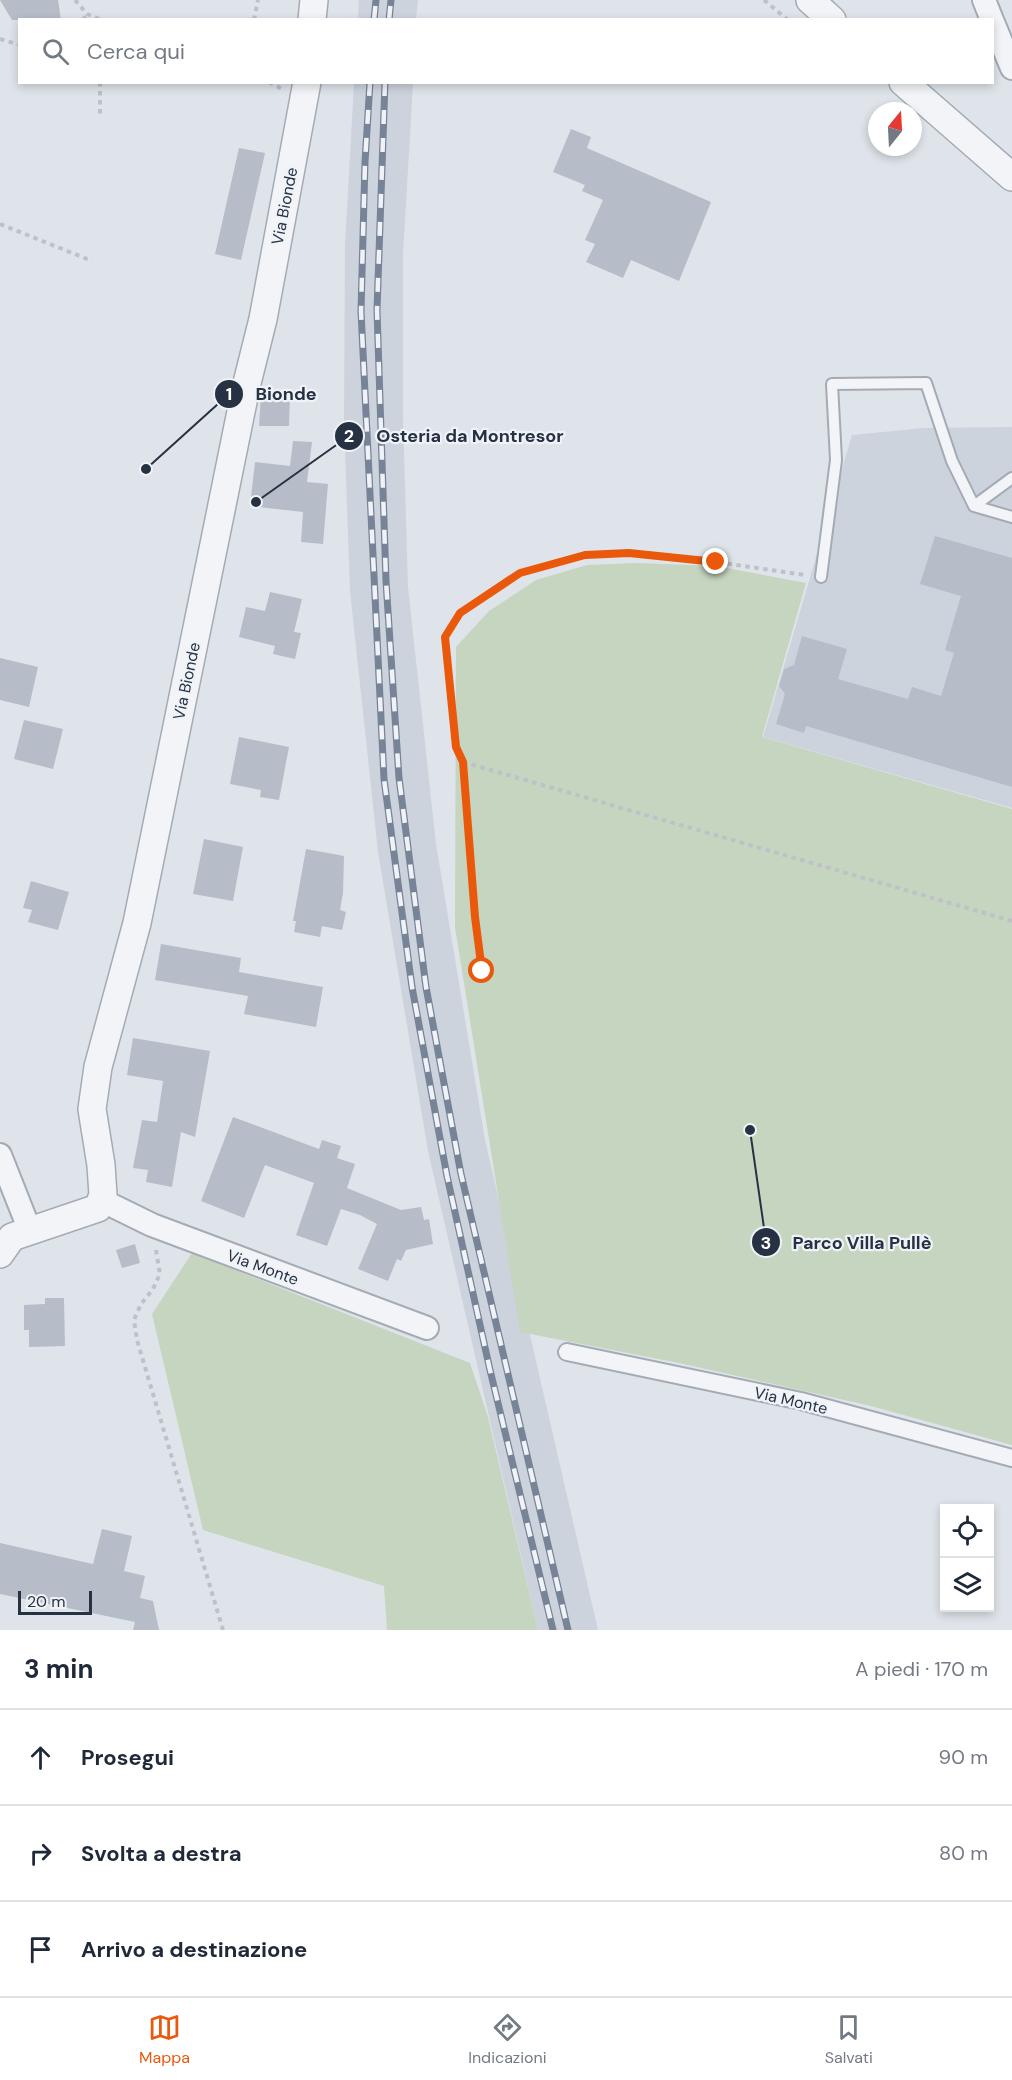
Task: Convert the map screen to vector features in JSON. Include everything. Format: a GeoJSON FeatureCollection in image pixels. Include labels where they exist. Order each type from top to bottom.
{"type":"FeatureCollection","features":[{"type":"Feature","properties":{"kind":"street"},"geometry":{"type":"LineString","coordinates":[[312,18],[314,0]]}},
{"type":"Feature","properties":{"kind":"street"},"geometry":{"type":"LineString","coordinates":[[810,0],[830,18]]}},
{"type":"Feature","properties":{"kind":"street"},"geometry":{"type":"LineString","coordinates":[[984,0],[991,18]]}},
{"type":"Feature","properties":{"kind":"street"},"geometry":{"type":"LineString","coordinates":[[994,25],[1012,68]]}},
{"type":"Feature","properties":{"kind":"street","name":"Via Bionde"},"geometry":{"type":"LineString","coordinates":[[100,1204],[103,1195],[101,1165],[92,1109],[98,1067],[137,923],[242,407],[263,319],[307,84]]}},
{"type":"Feature","properties":{"kind":"street"},"geometry":{"type":"LineString","coordinates":[[905,84],[1012,177]]}},
{"type":"Feature","properties":{"kind":"street"},"geometry":{"type":"LineString","coordinates":[[0,1155],[30,1231]]}},
{"type":"Feature","properties":{"kind":"street"},"geometry":{"type":"LineString","coordinates":[[0,1254],[12,1237],[100,1204]]}},
{"type":"Feature","properties":{"kind":"street","name":"Via Monte"},"geometry":{"type":"LineString","coordinates":[[100,1204],[427,1328]]}},
{"type":"Feature","properties":{"kind":"street","name":"Via Monte"},"geometry":{"type":"LineString","coordinates":[[567,1352],[801,1401],[1012,1458]]}},
{"type":"Feature","properties":{"kind":"lane"},"geometry":{"type":"LineString","coordinates":[[821,577],[836,460],[832,384],[926,383],[952,461],[975,506],[1012,517]]}},
{"type":"Feature","properties":{"kind":"lane"},"geometry":{"type":"LineString","coordinates":[[975,506],[1012,478]]}},
{"type":"Feature","properties":{"kind":"path"},"geometry":{"type":"LineString","coordinates":[[75,0],[87,14],[97,18]]}},
{"type":"Feature","properties":{"kind":"path"},"geometry":{"type":"LineString","coordinates":[[254,18],[258,0]]}},
{"type":"Feature","properties":{"kind":"path"},"geometry":{"type":"LineString","coordinates":[[764,0],[786,18]]}},
{"type":"Feature","properties":{"kind":"path"},"geometry":{"type":"LineString","coordinates":[[84,18],[87,14]]}},
{"type":"Feature","properties":{"kind":"path"},"geometry":{"type":"LineString","coordinates":[[0,39],[18,44]]}},
{"type":"Feature","properties":{"kind":"path"},"geometry":{"type":"LineString","coordinates":[[100,84],[100,115]]}},
{"type":"Feature","properties":{"kind":"path"},"geometry":{"type":"LineString","coordinates":[[0,224],[92,261]]}},
{"type":"Feature","properties":{"kind":"path"},"geometry":{"type":"LineString","coordinates":[[482,971],[475,917],[463,762],[456,747],[445,637],[460,613],[520,573],[585,555],[629,553],[716,562],[821,577]]}},
{"type":"Feature","properties":{"kind":"path"},"geometry":{"type":"LineString","coordinates":[[463,762],[1012,921]]}},
{"type":"Feature","properties":{"kind":"path"},"geometry":{"type":"LineString","coordinates":[[152,1225],[160,1274],[134,1320],[137,1340],[224,1630]]}},
{"type":"Feature","properties":{"kind":"shaded area"},"geometry":{"type":"Polygon","coordinates":[[[359,0],[418,0],[416,18],[358,18],[359,0]]]}},
{"type":"Feature","properties":{"kind":"shaded area"},"geometry":{"type":"Polygon","coordinates":[[[354,84],[413,84],[403,255],[403,418],[408,587],[436,844],[485,1140],[598,1630],[538,1630],[428,1151],[378,852],[350,591],[344,420],[345,246],[354,84]]]}},
{"type":"Feature","properties":{"kind":"shaded area"},"geometry":{"type":"Polygon","coordinates":[[[1012,427],[1012,808],[763,737],[852,435],[924,428],[1012,427]]]}},
{"type":"Feature","properties":{"kind":"green space"},"geometry":{"type":"Polygon","coordinates":[[[637,563],[716,566],[806,583],[762,737],[1012,809],[1012,1445],[871,1406],[679,1363],[520,1332],[455,927],[456,647],[489,611],[536,580],[587,565],[637,563]]]}},
{"type":"Feature","properties":{"kind":"green space"},"geometry":{"type":"Polygon","coordinates":[[[192,1253],[470,1363],[488,1417],[538,1630],[387,1630],[384,1586],[203,1530],[152,1314],[192,1253]]]}},
{"type":"Feature","properties":{"kind":"building"},"geometry":{"type":"Polygon","coordinates":[[[0,0],[58,0],[61,18],[12,20],[0,0]]]}},
{"type":"Feature","properties":{"kind":"building"},"geometry":{"type":"Polygon","coordinates":[[[571,129],[591,137],[587,148],[711,202],[679,281],[631,260],[623,278],[586,262],[595,244],[585,240],[603,200],[582,191],[585,185],[553,172],[571,129]]]}},
{"type":"Feature","properties":{"kind":"building"},"geometry":{"type":"Polygon","coordinates":[[[239,148],[265,153],[241,260],[215,254],[239,148]]]}},
{"type":"Feature","properties":{"kind":"building"},"geometry":{"type":"Polygon","coordinates":[[[261,394],[290,394],[289,426],[259,426],[261,394]]]}},
{"type":"Feature","properties":{"kind":"building"},"geometry":{"type":"Polygon","coordinates":[[[293,441],[312,442],[307,482],[328,484],[323,544],[301,542],[303,512],[250,506],[255,462],[290,466],[293,441]]]}},
{"type":"Feature","properties":{"kind":"building"},"geometry":{"type":"Polygon","coordinates":[[[935,536],[1012,558],[1012,787],[806,726],[804,733],[776,724],[785,694],[779,686],[784,669],[794,665],[802,636],[847,649],[838,679],[908,699],[912,687],[941,696],[954,653],[945,650],[961,596],[920,584],[935,536]]]}},
{"type":"Feature","properties":{"kind":"building"},"geometry":{"type":"Polygon","coordinates":[[[270,592],[302,599],[294,632],[301,633],[295,659],[273,654],[275,646],[239,637],[246,607],[265,611],[270,592]]]}},
{"type":"Feature","properties":{"kind":"building"},"geometry":{"type":"Polygon","coordinates":[[[0,658],[38,667],[29,707],[0,700],[0,658]]]}},
{"type":"Feature","properties":{"kind":"building"},"geometry":{"type":"Polygon","coordinates":[[[24,720],[63,729],[53,769],[14,759],[24,720]]]}},
{"type":"Feature","properties":{"kind":"building"},"geometry":{"type":"Polygon","coordinates":[[[239,737],[289,747],[279,800],[260,797],[261,790],[230,784],[239,737]]]}},
{"type":"Feature","properties":{"kind":"building"},"geometry":{"type":"Polygon","coordinates":[[[204,839],[243,847],[233,901],[193,894],[204,839]]]}},
{"type":"Feature","properties":{"kind":"building"},"geometry":{"type":"Polygon","coordinates":[[[306,849],[344,856],[340,910],[346,912],[342,930],[322,926],[320,937],[294,932],[296,921],[293,921],[306,849]]]}},
{"type":"Feature","properties":{"kind":"building"},"geometry":{"type":"Polygon","coordinates":[[[31,881],[69,892],[58,930],[28,922],[32,910],[23,908],[31,881]]]}},
{"type":"Feature","properties":{"kind":"building"},"geometry":{"type":"Polygon","coordinates":[[[161,944],[241,958],[239,972],[323,987],[316,1027],[244,1014],[248,996],[155,980],[161,944]]]}},
{"type":"Feature","properties":{"kind":"building"},"geometry":{"type":"Polygon","coordinates":[[[133,1038],[210,1051],[195,1137],[181,1132],[172,1187],[146,1182],[148,1170],[133,1168],[142,1120],[157,1122],[163,1081],[127,1075],[133,1038]]]}},
{"type":"Feature","properties":{"kind":"building"},"geometry":{"type":"Polygon","coordinates":[[[233,1117],[319,1149],[322,1140],[341,1146],[337,1158],[355,1164],[347,1188],[401,1210],[421,1207],[424,1220],[429,1219],[433,1244],[406,1250],[401,1261],[397,1259],[388,1281],[358,1269],[377,1224],[341,1209],[327,1246],[296,1235],[314,1183],[265,1165],[244,1218],[201,1201],[233,1117]]]}},
{"type":"Feature","properties":{"kind":"building"},"geometry":{"type":"Polygon","coordinates":[[[135,1244],[140,1263],[122,1268],[116,1250],[135,1244]]]}},
{"type":"Feature","properties":{"kind":"building"},"geometry":{"type":"Polygon","coordinates":[[[45,1298],[64,1298],[65,1346],[29,1347],[29,1330],[24,1330],[24,1305],[45,1304],[45,1298]]]}},
{"type":"Feature","properties":{"kind":"building"},"geometry":{"type":"Polygon","coordinates":[[[102,1529],[132,1536],[124,1571],[145,1576],[140,1598],[153,1601],[159,1630],[133,1630],[135,1622],[0,1594],[0,1543],[93,1564],[102,1529]]]}},
{"type":"Feature","properties":{"kind":"railway"},"geometry":{"type":"LineString","coordinates":[[374,18],[376,0]]}},
{"type":"Feature","properties":{"kind":"railway"},"geometry":{"type":"LineString","coordinates":[[389,18],[391,0]]}},
{"type":"Feature","properties":{"kind":"railway"},"geometry":{"type":"LineString","coordinates":[[370,84],[365,162],[361,311],[384,779],[412,987],[447,1176],[490,1370],[553,1630]]}},
{"type":"Feature","properties":{"kind":"railway"},"geometry":{"type":"LineString","coordinates":[[385,84],[377,310],[386,581],[399,778],[426,987],[461,1174],[568,1630]]}},
{"type":"Feature","properties":{"kind":"place","name":"Bionde"},"geometry":{"type":"Point","coordinates":[146,469]}},
{"type":"Feature","properties":{"kind":"place","name":"Osteria da Montresor"},"geometry":{"type":"Point","coordinates":[256,502]}},
{"type":"Feature","properties":{"kind":"place","name":"Parco Villa Pullè"},"geometry":{"type":"Point","coordinates":[750,1130]}},
{"type":"Feature","properties":{"kind":"route"},"geometry":{"type":"LineString","coordinates":[[482,971],[475,917],[463,762],[456,747],[445,637],[460,613],[520,573],[585,555],[629,553],[716,562]]}}]}
